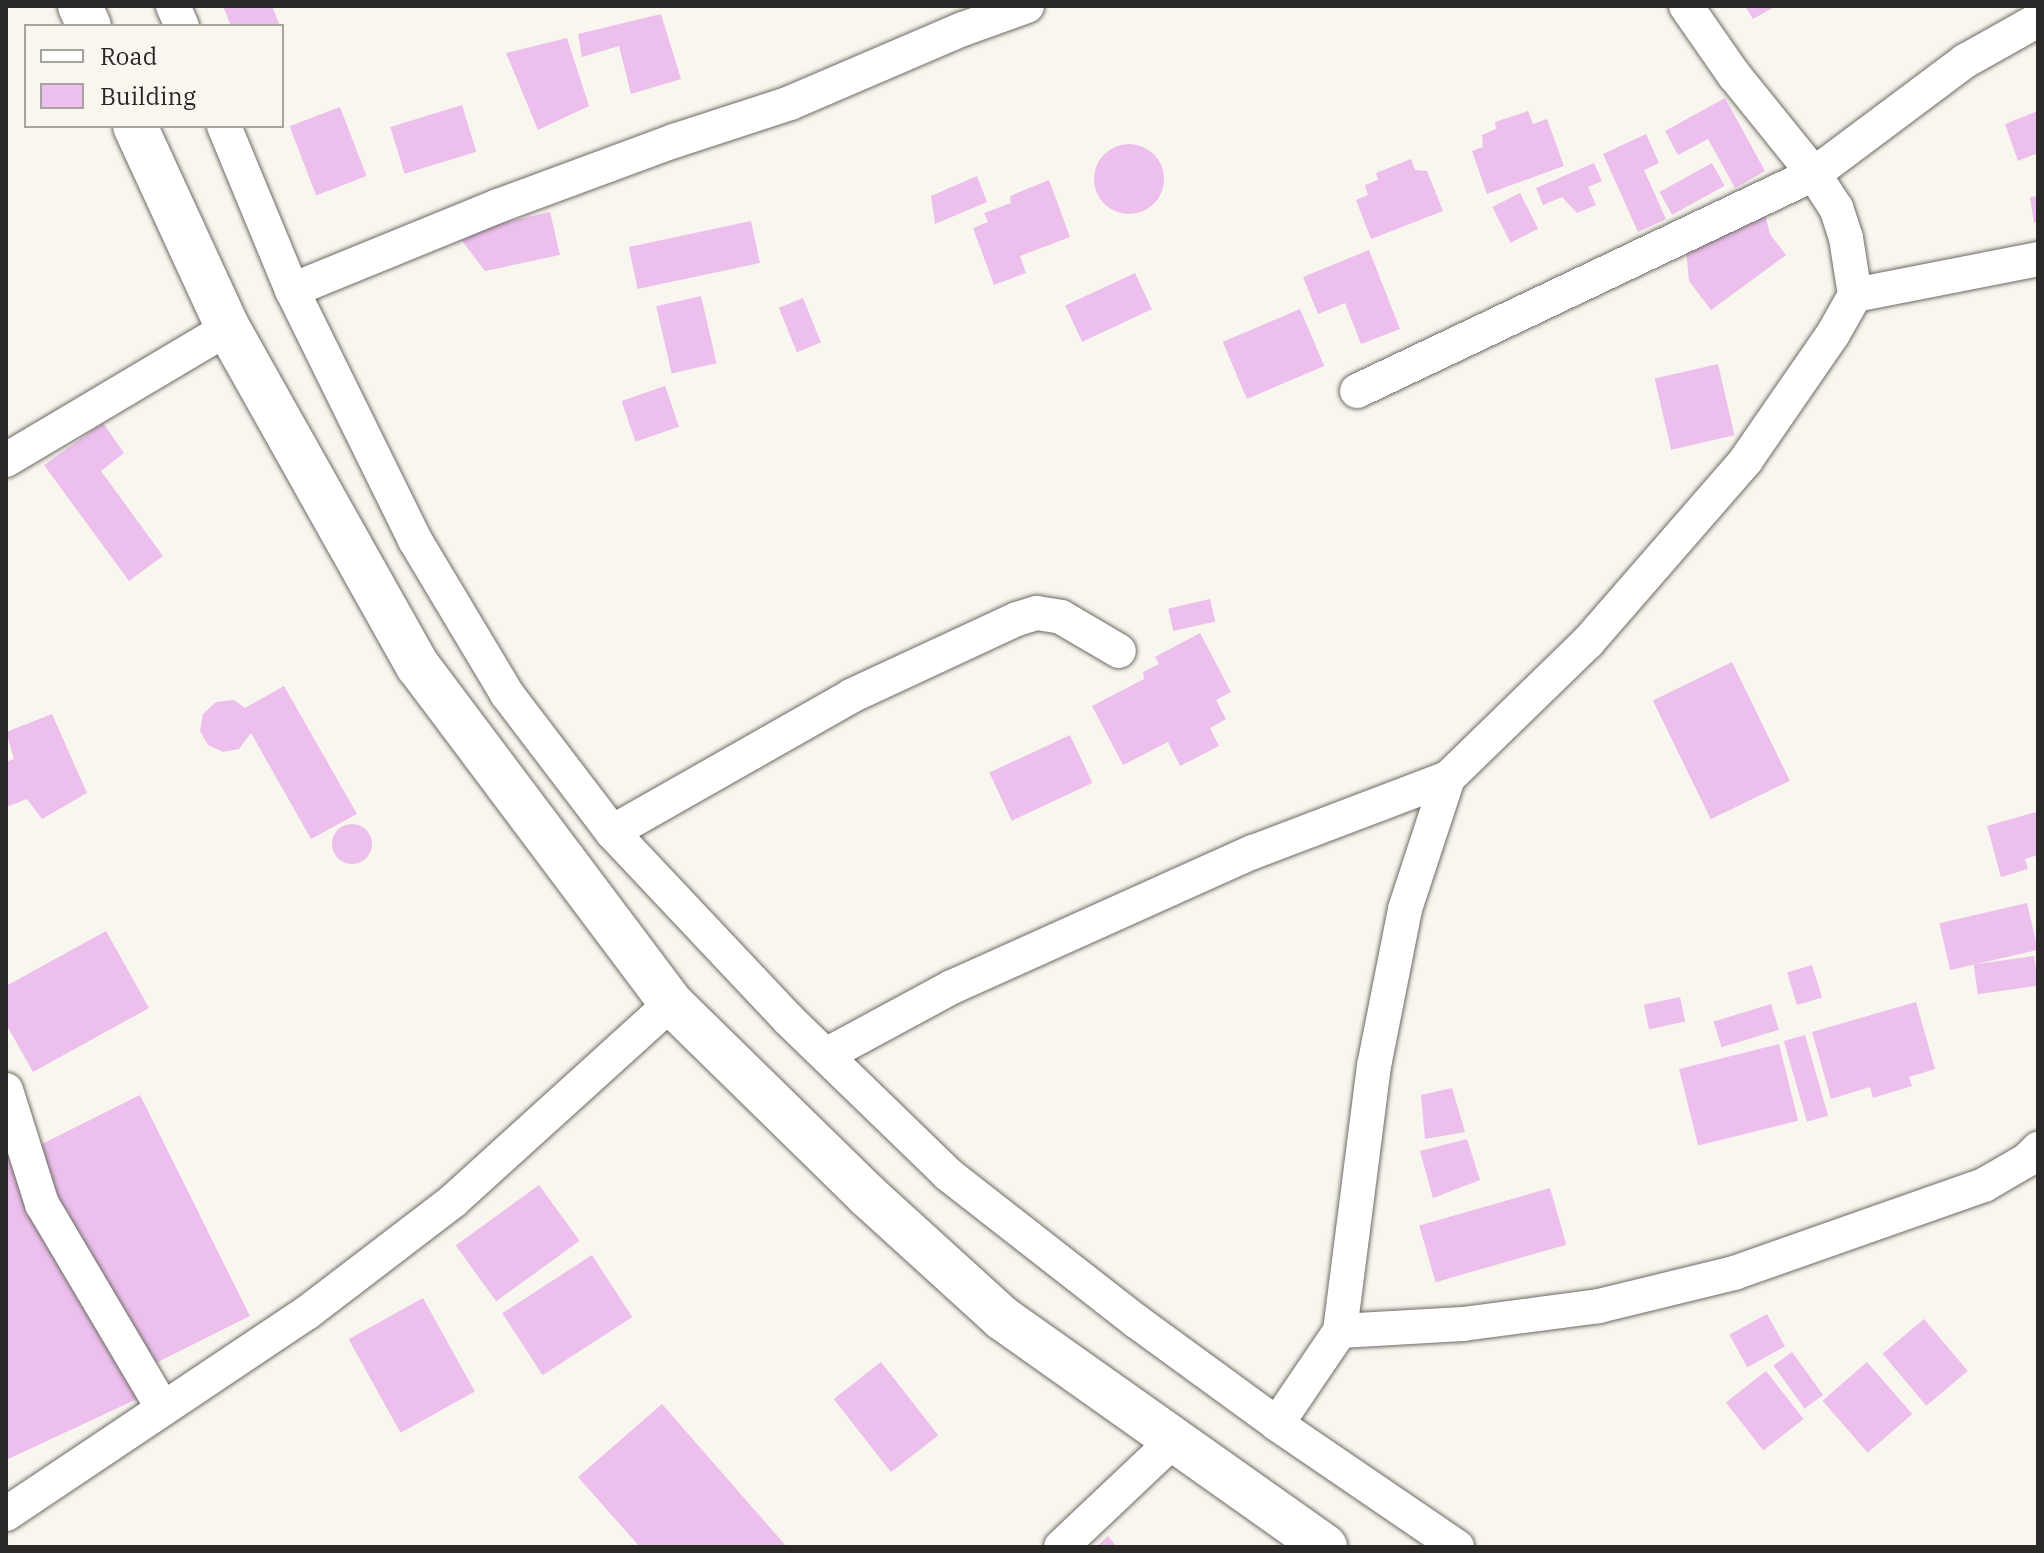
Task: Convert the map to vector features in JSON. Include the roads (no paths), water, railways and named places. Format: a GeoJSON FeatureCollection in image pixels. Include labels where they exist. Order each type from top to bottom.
{"type":"FeatureCollection","features":[{"type":"Feature","properties":{"kind":"highway"},"geometry":{"type":"LineString","coordinates":[[136,128],[228,328],[418,666],[671,1003],[867,1195],[1002,1318],[1172,1442],[1325,1547]]}},
{"type":"Feature","properties":{"kind":"street"},"geometry":{"type":"LineString","coordinates":[[292,290],[498,206],[674,141],[790,103],[963,29],[1027,6]]}},
{"type":"Feature","properties":{"kind":"street"},"geometry":{"type":"LineString","coordinates":[[826,1055],[952,987],[1253,852],[1448,778],[1588,642],[1746,460],[1833,334],[1855,295],[1846,238],[1836,208],[1814,174],[1734,75],[1686,6]]}},
{"type":"Feature","properties":{"kind":"street"},"geometry":{"type":"LineString","coordinates":[[1357,391],[1814,174],[1965,61],[2038,20]]}},
{"type":"Feature","properties":{"kind":"street"},"geometry":{"type":"LineString","coordinates":[[225,128],[292,290],[415,540],[507,694],[612,832],[826,1055],[949,1175],[1136,1321],[1277,1424],[1457,1547]]}},
{"type":"Feature","properties":{"kind":"street"},"geometry":{"type":"LineString","coordinates":[[1855,295],[2038,259]]}},
{"type":"Feature","properties":{"kind":"street"},"geometry":{"type":"LineString","coordinates":[[6,460],[228,328]]}},
{"type":"Feature","properties":{"kind":"street"},"geometry":{"type":"LineString","coordinates":[[612,832],[851,696],[1017,619],[1037,613],[1061,617],[1119,651]]}},
{"type":"Feature","properties":{"kind":"street"},"geometry":{"type":"LineString","coordinates":[[1277,1424],[1340,1331],[1382,1023],[1405,909],[1448,778]]}},
{"type":"Feature","properties":{"kind":"street"},"geometry":{"type":"LineString","coordinates":[[6,1514],[308,1312],[453,1201],[671,1003]]}},
{"type":"Feature","properties":{"kind":"street"},"geometry":{"type":"LineString","coordinates":[[6,1090],[42,1204],[163,1409]]}},
{"type":"Feature","properties":{"kind":"street"},"geometry":{"type":"LineString","coordinates":[[1340,1331],[1463,1324],[1599,1306],[1734,1273],[1984,1185],[2027,1160],[2038,1149]]}},
{"type":"Feature","properties":{"kind":"street"},"geometry":{"type":"LineString","coordinates":[[1061,1547],[1172,1442]]}}]}
